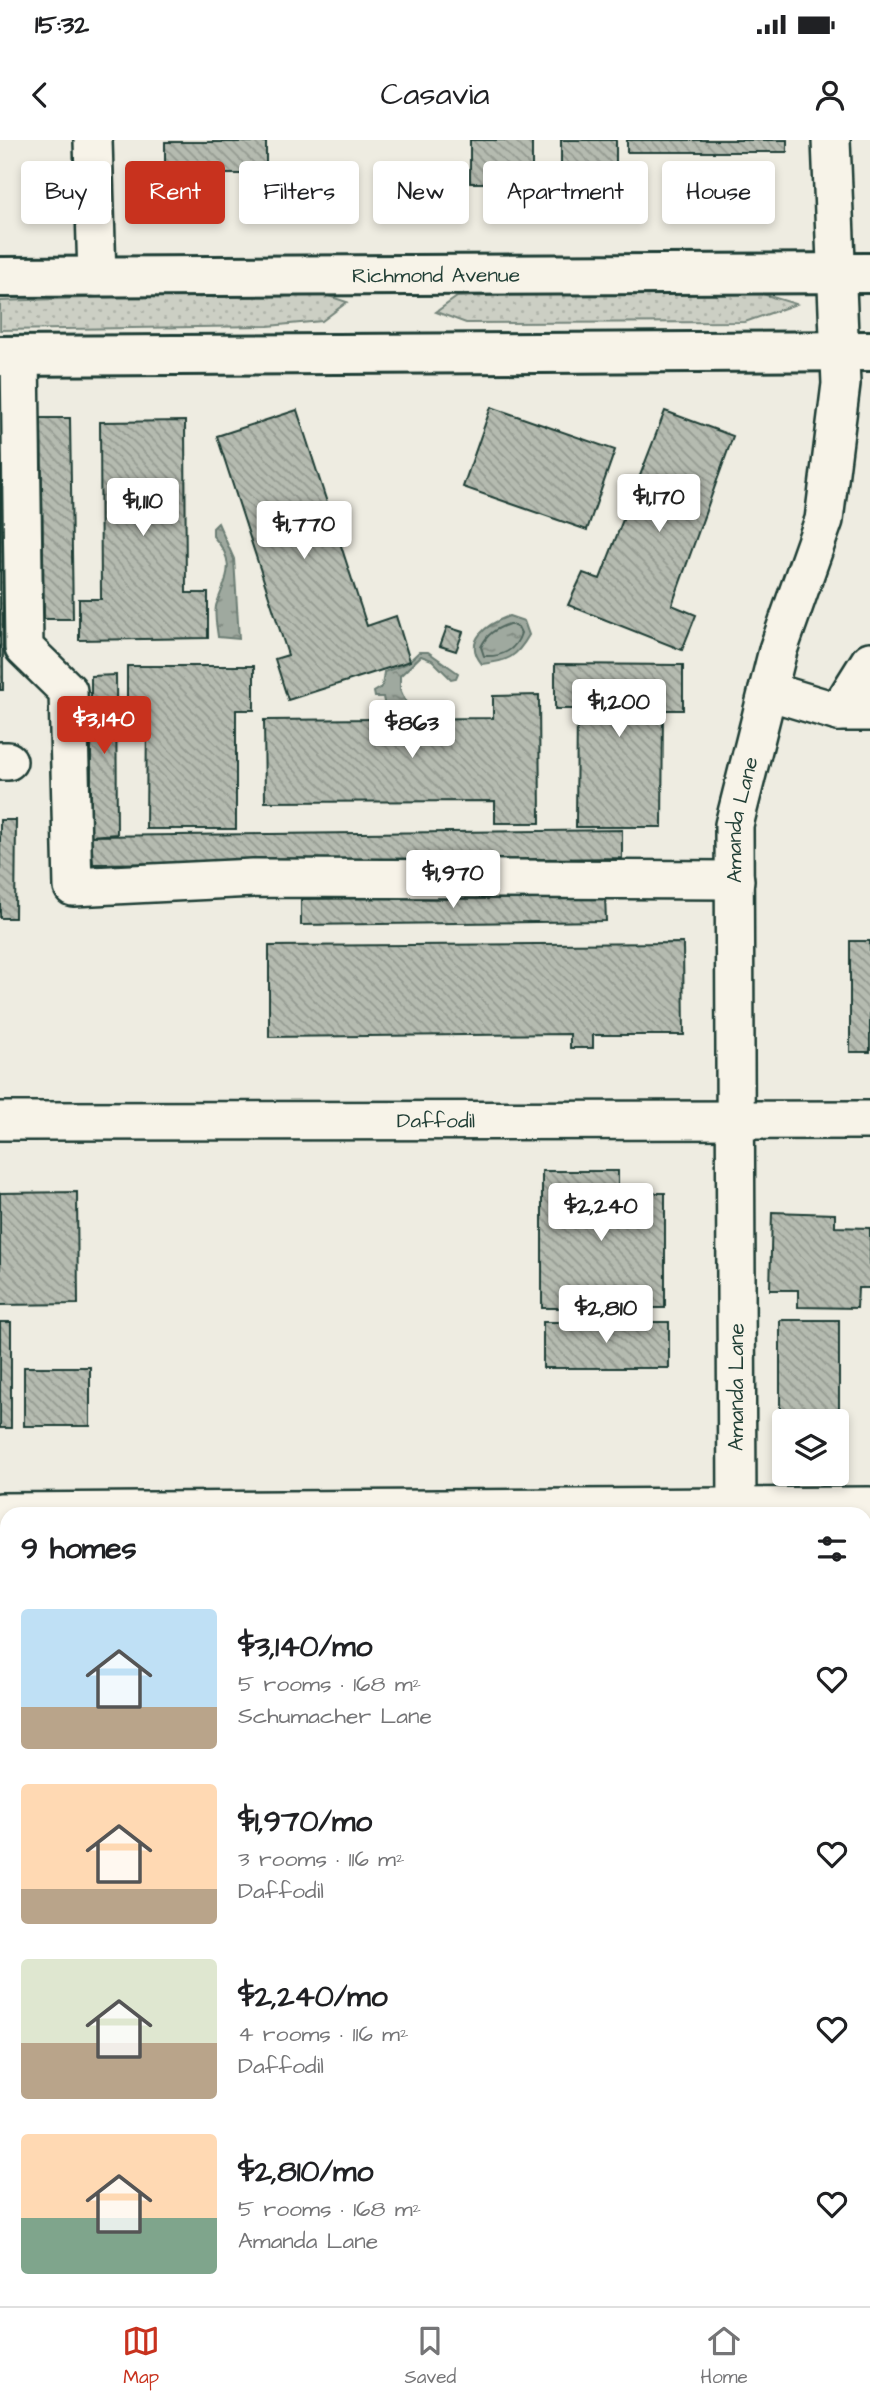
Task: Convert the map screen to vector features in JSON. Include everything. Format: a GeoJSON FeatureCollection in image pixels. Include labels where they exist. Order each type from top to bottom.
{"type":"FeatureCollection","features":[{"type":"Feature","properties":{"kind":"main road","name":"Richmond Avenue"},"geometry":{"type":"LineString","coordinates":[[0,276],[853,273]]}},
{"type":"Feature","properties":{"kind":"main road"},"geometry":{"type":"LineString","coordinates":[[10,356],[855,351]]}},
{"type":"Feature","properties":{"kind":"street"},"geometry":{"type":"LineString","coordinates":[[93,140],[97,277]]}},
{"type":"Feature","properties":{"kind":"street","name":"Amanda Lane"},"geometry":{"type":"LineString","coordinates":[[737,1507],[734,825],[778,650],[824,520],[841,384],[855,351],[853,273],[831,140]]}},
{"type":"Feature","properties":{"kind":"street"},"geometry":{"type":"LineString","coordinates":[[10,356],[21,404],[24,648],[68,691],[73,887],[253,878],[735,880]]}},
{"type":"Feature","properties":{"kind":"street"},"geometry":{"type":"LineString","coordinates":[[768,691],[854,712],[870,661]]}},
{"type":"Feature","properties":{"kind":"street","name":"Daffodil"},"geometry":{"type":"LineString","coordinates":[[0,1121],[870,1120]]}},
{"type":"Feature","properties":{"kind":"street"},"geometry":{"type":"LineString","coordinates":[[843,1507],[870,1506]]}},
{"type":"Feature","properties":{"kind":"green space"},"geometry":{"type":"Polygon","coordinates":[[[739,287],[796,304],[745,322],[466,323],[436,312],[457,297],[739,287]]]}},
{"type":"Feature","properties":{"kind":"green space"},"geometry":{"type":"Polygon","coordinates":[[[310,290],[347,302],[322,321],[268,326],[0,330],[0,301],[310,290]]]}},
{"type":"Feature","properties":{"kind":"water"},"geometry":{"type":"Polygon","coordinates":[[[218,523],[234,559],[239,639],[218,637],[216,607],[228,568],[225,553],[213,536],[213,528],[218,523]]]}},
{"type":"Feature","properties":{"kind":"water"},"geometry":{"type":"Polygon","coordinates":[[[509,616],[524,621],[529,635],[520,649],[510,657],[482,664],[475,648],[476,640],[486,628],[509,616]]]}},
{"type":"Feature","properties":{"kind":"water"},"geometry":{"type":"Polygon","coordinates":[[[419,652],[428,652],[458,673],[456,678],[451,679],[432,660],[421,656],[400,676],[400,689],[407,705],[391,712],[385,707],[383,697],[375,697],[374,692],[382,687],[384,672],[406,664],[419,652]]]}},
{"type":"Feature","properties":{"kind":"building"},"geometry":{"type":"Polygon","coordinates":[[[470,140],[532,140],[532,161],[483,161],[483,183],[470,183],[470,140]]]}},
{"type":"Feature","properties":{"kind":"building"},"geometry":{"type":"Polygon","coordinates":[[[561,140],[616,140],[616,161],[561,161],[561,140]]]}},
{"type":"Feature","properties":{"kind":"building"},"geometry":{"type":"Polygon","coordinates":[[[627,140],[787,140],[787,152],[627,152],[627,140]]]}},
{"type":"Feature","properties":{"kind":"building"},"geometry":{"type":"Polygon","coordinates":[[[165,142],[266,142],[266,161],[239,161],[239,174],[225,174],[225,161],[165,161],[165,142]]]}},
{"type":"Feature","properties":{"kind":"building"},"geometry":{"type":"Polygon","coordinates":[[[491,407],[615,450],[587,530],[463,487],[491,407]]]}},
{"type":"Feature","properties":{"kind":"building"},"geometry":{"type":"Polygon","coordinates":[[[297,410],[367,626],[396,616],[410,661],[288,700],[275,659],[288,655],[217,436],[297,410]]]}},
{"type":"Feature","properties":{"kind":"building"},"geometry":{"type":"Polygon","coordinates":[[[665,411],[733,436],[672,605],[696,615],[682,650],[568,605],[583,573],[600,579],[665,411]]]}},
{"type":"Feature","properties":{"kind":"building"},"geometry":{"type":"Polygon","coordinates":[[[41,418],[70,418],[73,619],[44,619],[41,418]]]}},
{"type":"Feature","properties":{"kind":"building"},"geometry":{"type":"Polygon","coordinates":[[[185,421],[186,593],[208,593],[208,638],[79,640],[79,599],[101,599],[100,422],[185,421]]]}},
{"type":"Feature","properties":{"kind":"building"},"geometry":{"type":"Polygon","coordinates":[[[2,450],[3,690],[0,690],[2,450]]]}},
{"type":"Feature","properties":{"kind":"building"},"geometry":{"type":"Polygon","coordinates":[[[447,627],[463,632],[456,651],[440,646],[447,627]]]}},
{"type":"Feature","properties":{"kind":"building"},"geometry":{"type":"Polygon","coordinates":[[[555,664],[683,665],[683,710],[663,710],[662,827],[576,827],[577,709],[555,709],[555,664]]]}},
{"type":"Feature","properties":{"kind":"building"},"geometry":{"type":"Polygon","coordinates":[[[127,666],[254,666],[254,710],[236,710],[236,829],[146,829],[147,712],[127,712],[127,666]]]}},
{"type":"Feature","properties":{"kind":"building"},"geometry":{"type":"Polygon","coordinates":[[[116,675],[117,834],[91,836],[91,676],[116,675]]]}},
{"type":"Feature","properties":{"kind":"building"},"geometry":{"type":"Polygon","coordinates":[[[539,695],[540,823],[495,823],[495,801],[265,802],[264,720],[493,718],[493,696],[539,695]]]}},
{"type":"Feature","properties":{"kind":"building"},"geometry":{"type":"Polygon","coordinates":[[[0,820],[16,820],[15,918],[0,918],[0,820]]]}},
{"type":"Feature","properties":{"kind":"building"},"geometry":{"type":"Polygon","coordinates":[[[622,830],[622,858],[93,864],[91,836],[622,830]]]}},
{"type":"Feature","properties":{"kind":"building"},"geometry":{"type":"Polygon","coordinates":[[[605,895],[606,921],[301,925],[301,899],[605,895]]]}},
{"type":"Feature","properties":{"kind":"building"},"geometry":{"type":"Polygon","coordinates":[[[850,941],[870,941],[870,1052],[850,1052],[850,941]]]}},
{"type":"Feature","properties":{"kind":"building"},"geometry":{"type":"Polygon","coordinates":[[[683,943],[684,1035],[593,1035],[593,1048],[570,1048],[570,1034],[269,1037],[269,946],[683,943]]]}},
{"type":"Feature","properties":{"kind":"building"},"geometry":{"type":"Polygon","coordinates":[[[542,1171],[618,1171],[618,1193],[665,1193],[665,1308],[542,1308],[542,1171]]]}},
{"type":"Feature","properties":{"kind":"building"},"geometry":{"type":"Polygon","coordinates":[[[77,1192],[78,1304],[0,1305],[0,1193],[77,1192]]]}},
{"type":"Feature","properties":{"kind":"building"},"geometry":{"type":"Polygon","coordinates":[[[772,1212],[835,1214],[835,1227],[870,1228],[870,1288],[858,1288],[857,1308],[798,1307],[798,1290],[770,1290],[772,1212]]]}},
{"type":"Feature","properties":{"kind":"building"},"geometry":{"type":"Polygon","coordinates":[[[780,1320],[839,1320],[839,1409],[780,1409],[780,1320]]]}},
{"type":"Feature","properties":{"kind":"building"},"geometry":{"type":"Polygon","coordinates":[[[0,1322],[11,1322],[11,1428],[0,1428],[0,1322]]]}},
{"type":"Feature","properties":{"kind":"building"},"geometry":{"type":"Polygon","coordinates":[[[543,1322],[669,1322],[669,1368],[543,1368],[543,1322]]]}},
{"type":"Feature","properties":{"kind":"building"},"geometry":{"type":"Polygon","coordinates":[[[24,1367],[90,1367],[90,1426],[24,1426],[24,1367]]]}}]}
